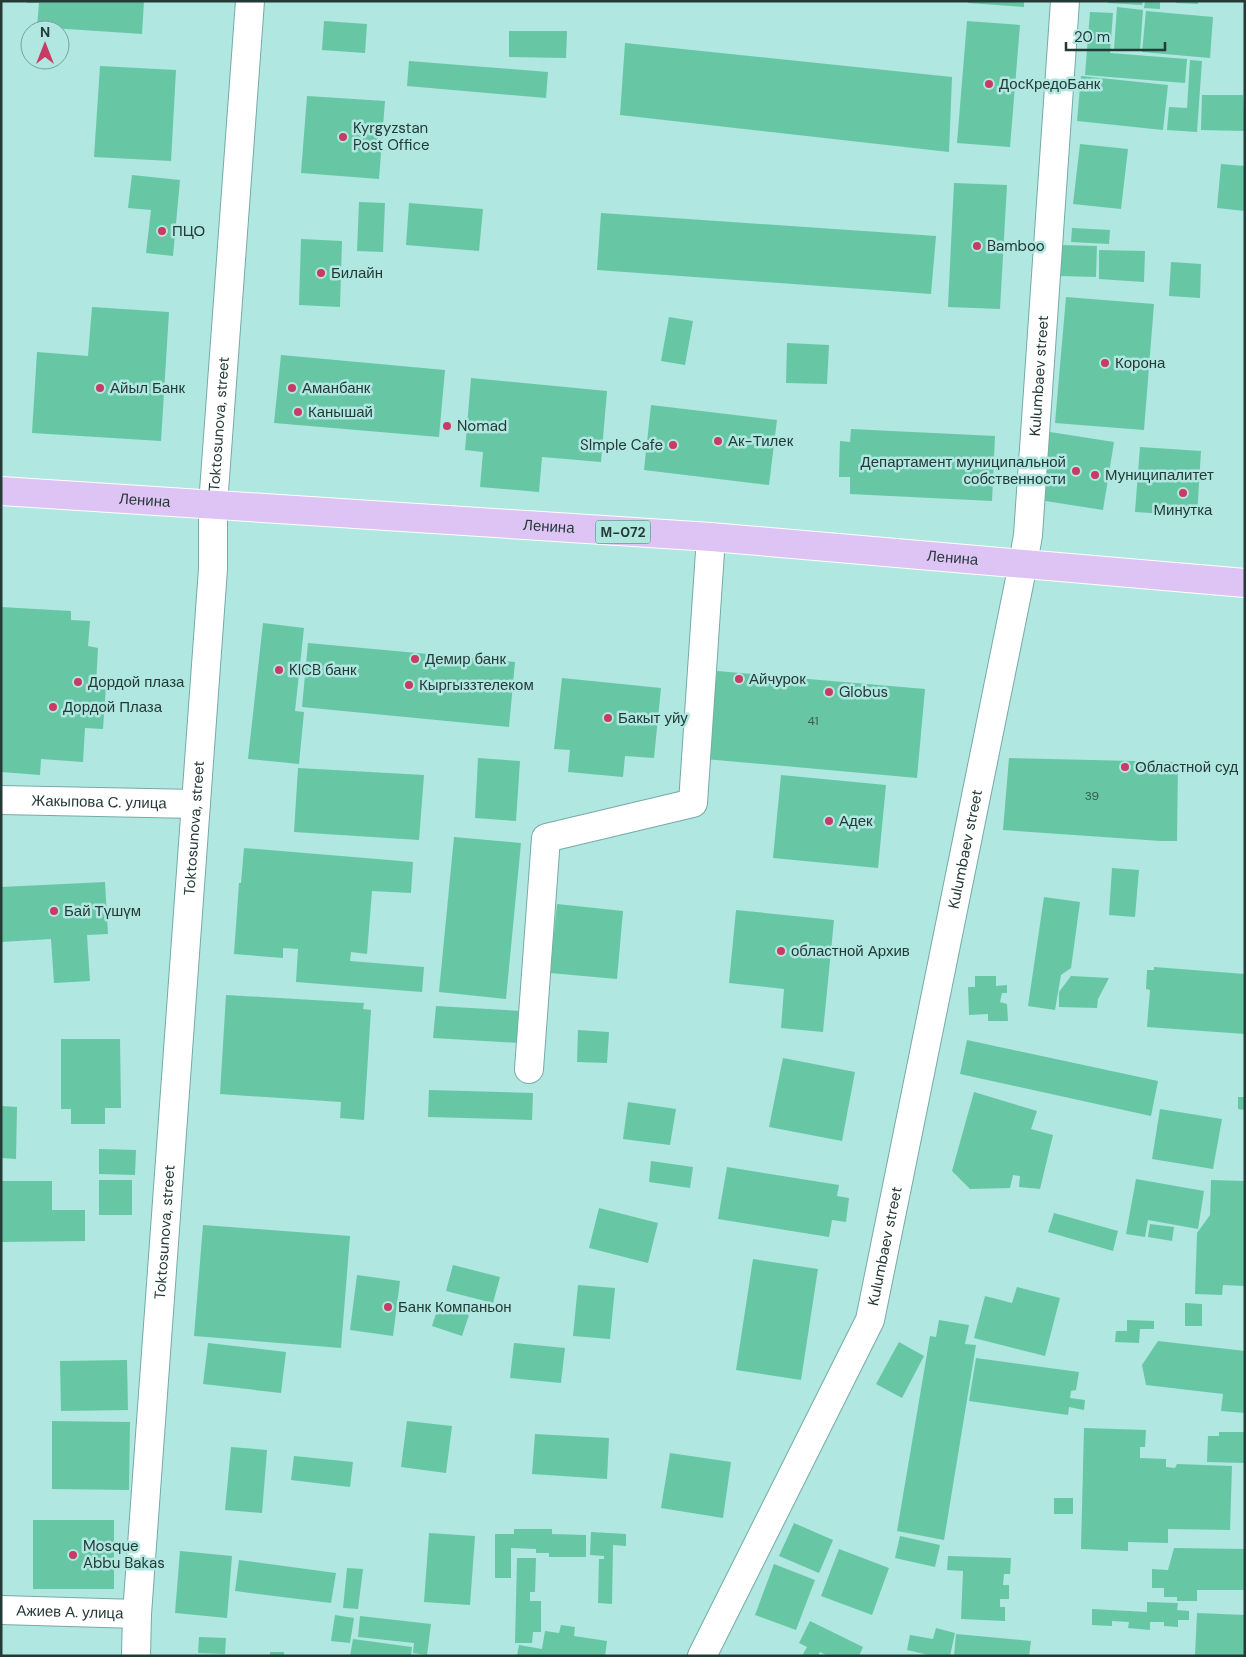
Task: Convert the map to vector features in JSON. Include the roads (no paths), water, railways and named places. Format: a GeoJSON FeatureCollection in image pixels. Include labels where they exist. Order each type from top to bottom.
{"type":"FeatureCollection","features":[{"type":"Feature","properties":{"kind":"main road","name":"Ленина"},"geometry":{"type":"LineString","coordinates":[[1,491],[711,537],[1245,583]]}},
{"type":"Feature","properties":{"kind":"street","name":"Toktosunova, street"},"geometry":{"type":"LineString","coordinates":[[136,1656],[137,1614],[212,569],[212,505],[250,1]]}},
{"type":"Feature","properties":{"kind":"street","name":"Kulumbaev street"},"geometry":{"type":"LineString","coordinates":[[702,1656],[870,1320],[1023,564],[1028,525],[1065,1]]}},
{"type":"Feature","properties":{"kind":"street"},"geometry":{"type":"LineString","coordinates":[[529,1070],[546,838],[693,803],[711,537]]}},
{"type":"Feature","properties":{"kind":"street","name":"Жакыпова С. улица"},"geometry":{"type":"LineString","coordinates":[[1,800],[196,804]]}},
{"type":"Feature","properties":{"kind":"street","name":"Ажиев А. улица"},"geometry":{"type":"LineString","coordinates":[[1,1610],[137,1614]]}},
{"type":"Feature","properties":{"kind":"place","name":"ДосКредоБанк"},"geometry":{"type":"Point","coordinates":[989,84]}},
{"type":"Feature","properties":{"kind":"place","name":"Kyrgyzstan Post Office"},"geometry":{"type":"Point","coordinates":[343,137]}},
{"type":"Feature","properties":{"kind":"place","name":"ПЦО"},"geometry":{"type":"Point","coordinates":[162,231]}},
{"type":"Feature","properties":{"kind":"place","name":"Bamboo"},"geometry":{"type":"Point","coordinates":[977,246]}},
{"type":"Feature","properties":{"kind":"place","name":"Билайн"},"geometry":{"type":"Point","coordinates":[321,273]}},
{"type":"Feature","properties":{"kind":"place","name":"Корона"},"geometry":{"type":"Point","coordinates":[1105,363]}},
{"type":"Feature","properties":{"kind":"place","name":"Айыл Банк"},"geometry":{"type":"Point","coordinates":[100,388]}},
{"type":"Feature","properties":{"kind":"place","name":"Аманбанк"},"geometry":{"type":"Point","coordinates":[292,388]}},
{"type":"Feature","properties":{"kind":"place","name":"Канышай"},"geometry":{"type":"Point","coordinates":[298,412]}},
{"type":"Feature","properties":{"kind":"place","name":"Nomad"},"geometry":{"type":"Point","coordinates":[447,426]}},
{"type":"Feature","properties":{"kind":"place","name":"Ак-Тилек"},"geometry":{"type":"Point","coordinates":[718,441]}},
{"type":"Feature","properties":{"kind":"place","name":"SImple Cafe"},"geometry":{"type":"Point","coordinates":[673,445]}},
{"type":"Feature","properties":{"kind":"place","name":"Департамент муниципальной собственности"},"geometry":{"type":"Point","coordinates":[1076,471]}},
{"type":"Feature","properties":{"kind":"place","name":"Муниципалитет"},"geometry":{"type":"Point","coordinates":[1095,475]}},
{"type":"Feature","properties":{"kind":"place","name":"Минутка"},"geometry":{"type":"Point","coordinates":[1183,493]}},
{"type":"Feature","properties":{"kind":"place","name":"Демир банк"},"geometry":{"type":"Point","coordinates":[415,659]}},
{"type":"Feature","properties":{"kind":"place","name":"KICB банк"},"geometry":{"type":"Point","coordinates":[279,670]}},
{"type":"Feature","properties":{"kind":"place","name":"Айчурок"},"geometry":{"type":"Point","coordinates":[739,679]}},
{"type":"Feature","properties":{"kind":"place","name":"Дордой плаза"},"geometry":{"type":"Point","coordinates":[78,682]}},
{"type":"Feature","properties":{"kind":"place","name":"Кыргыззтелеком"},"geometry":{"type":"Point","coordinates":[409,685]}},
{"type":"Feature","properties":{"kind":"place","name":"Globus"},"geometry":{"type":"Point","coordinates":[829,692]}},
{"type":"Feature","properties":{"kind":"place","name":"Дордой Плаза"},"geometry":{"type":"Point","coordinates":[53,707]}},
{"type":"Feature","properties":{"kind":"place","name":"Бакыт уйу"},"geometry":{"type":"Point","coordinates":[608,718]}},
{"type":"Feature","properties":{"kind":"place","name":"Областной суд"},"geometry":{"type":"Point","coordinates":[1125,767]}},
{"type":"Feature","properties":{"kind":"place","name":"Адек"},"geometry":{"type":"Point","coordinates":[829,821]}},
{"type":"Feature","properties":{"kind":"place","name":"Бай Түшүм"},"geometry":{"type":"Point","coordinates":[54,911]}},
{"type":"Feature","properties":{"kind":"place","name":"областной Архив"},"geometry":{"type":"Point","coordinates":[781,951]}},
{"type":"Feature","properties":{"kind":"place","name":"Банк Компаньон"},"geometry":{"type":"Point","coordinates":[388,1307]}},
{"type":"Feature","properties":{"kind":"place","name":"Mosque Abbu Bakas"},"geometry":{"type":"Point","coordinates":[73,1555]}}]}
